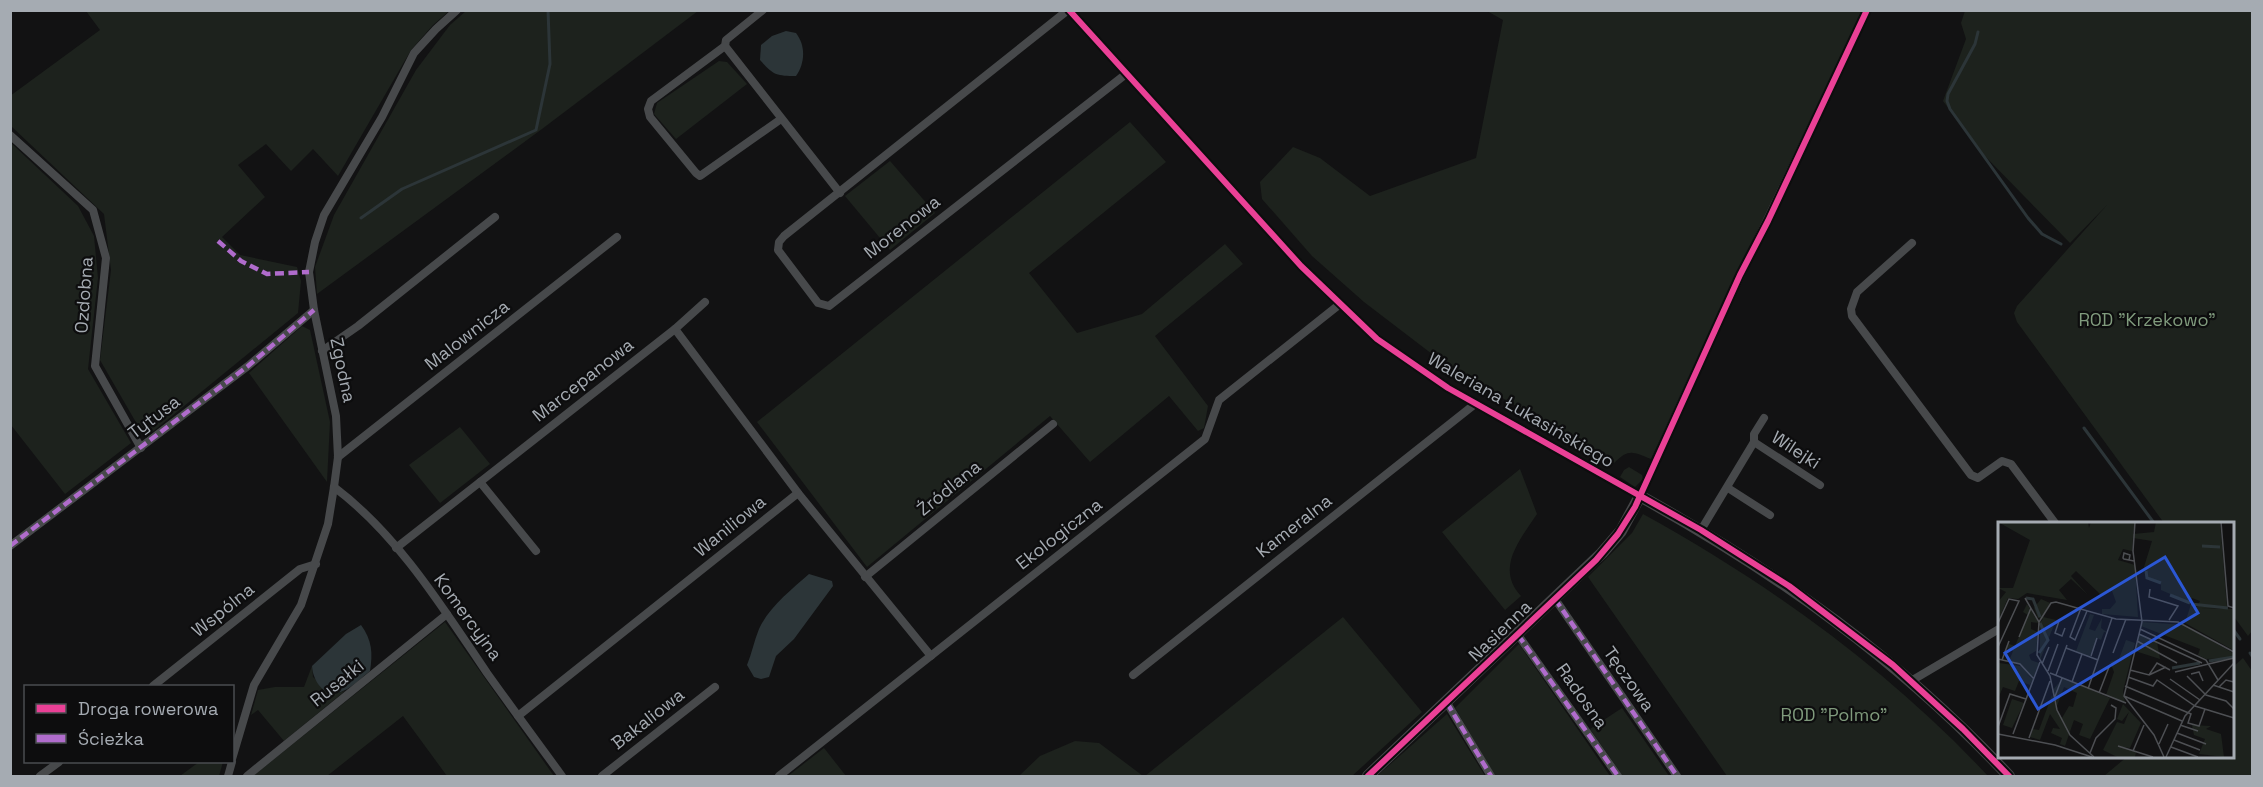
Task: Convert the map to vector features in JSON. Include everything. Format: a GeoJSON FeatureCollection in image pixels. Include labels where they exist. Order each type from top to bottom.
{"type":"FeatureCollection","features":[{"type":"Feature","properties":{"kind":"street","name":"Zgodna"},"geometry":{"type":"LineString","coordinates":[[234,753],[254,685],[301,605],[328,524],[334,487],[338,457],[336,416],[314,310],[309,272],[315,242],[324,214],[382,117],[414,53],[457,10]]}},
{"type":"Feature","properties":{"kind":"street"},"geometry":{"type":"LineString","coordinates":[[763,10],[726,40],[725,46],[651,101],[648,110],[650,117],[700,176],[781,119]]}},
{"type":"Feature","properties":{"kind":"street","name":"Waleriana Łukasińskiego"},"geometry":{"type":"LineString","coordinates":[[1068,10],[1301,266],[1395,353],[1475,404],[1701,530],[1790,586],[1911,681],[1968,734],[2009,777]]}},
{"type":"Feature","properties":{"kind":"street","name":"Morenowa"},"geometry":{"type":"LineString","coordinates":[[1068,10],[784,236],[779,242],[778,250],[818,303],[829,306],[1126,74]]}},
{"type":"Feature","properties":{"kind":"street"},"geometry":{"type":"LineString","coordinates":[[1640,496],[1740,275],[1768,221],[1867,10]]}},
{"type":"Feature","properties":{"kind":"street"},"geometry":{"type":"LineString","coordinates":[[725,46],[840,193]]}},
{"type":"Feature","properties":{"kind":"street","name":"Ozdobna"},"geometry":{"type":"LineString","coordinates":[[10,135],[93,210],[106,258],[95,366],[141,448]]}},
{"type":"Feature","properties":{"kind":"street"},"geometry":{"type":"LineString","coordinates":[[322,351],[358,326],[495,217]]}},
{"type":"Feature","properties":{"kind":"street","name":"Malownicza"},"geometry":{"type":"LineString","coordinates":[[338,457],[617,237]]}},
{"type":"Feature","properties":{"kind":"street"},"geometry":{"type":"LineString","coordinates":[[1912,243],[1857,292],[1851,309],[1852,316],[1971,475],[1978,478],[2002,461],[2011,464],[2054,522]]}},
{"type":"Feature","properties":{"kind":"street","name":"Marcepanowa"},"geometry":{"type":"LineString","coordinates":[[396,548],[675,329],[705,302]]}},
{"type":"Feature","properties":{"kind":"street","name":"Ekologiczna"},"geometry":{"type":"LineString","coordinates":[[779,777],[1205,439],[1219,400],[1340,304]]}},
{"type":"Feature","properties":{"kind":"street","name":"Tytusa"},"geometry":{"type":"LineString","coordinates":[[10,546],[81,490],[141,448],[248,366],[314,310]]}},
{"type":"Feature","properties":{"kind":"street"},"geometry":{"type":"LineString","coordinates":[[675,329],[798,493],[931,656]]}},
{"type":"Feature","properties":{"kind":"street","name":"Kameralna"},"geometry":{"type":"LineString","coordinates":[[1133,675],[1475,404]]}},
{"type":"Feature","properties":{"kind":"street","name":"Wilejki"},"geometry":{"type":"LineString","coordinates":[[1701,530],[1754,442],[1754,434],[1764,418]]}},
{"type":"Feature","properties":{"kind":"street","name":"Źródlana"},"geometry":{"type":"LineString","coordinates":[[865,577],[1053,424]]}},
{"type":"Feature","properties":{"kind":"street","name":"Wilejki"},"geometry":{"type":"LineString","coordinates":[[1754,442],[1820,485]]}},
{"type":"Feature","properties":{"kind":"street"},"geometry":{"type":"LineString","coordinates":[[480,482],[536,551]]}},
{"type":"Feature","properties":{"kind":"street","name":"Komercyjna"},"geometry":{"type":"LineString","coordinates":[[334,487],[354,501],[396,548],[447,614],[562,777]]}},
{"type":"Feature","properties":{"kind":"street"},"geometry":{"type":"LineString","coordinates":[[1728,488],[1770,515]]}},
{"type":"Feature","properties":{"kind":"street","name":"Waniliowa"},"geometry":{"type":"LineString","coordinates":[[518,716],[798,493]]}},
{"type":"Feature","properties":{"kind":"street","name":"Nasienna"},"geometry":{"type":"LineString","coordinates":[[1368,777],[1518,635],[1615,538],[1640,496]]}},
{"type":"Feature","properties":{"kind":"street","name":"Wspólna"},"geometry":{"type":"LineString","coordinates":[[155,685],[300,569],[316,564]]}},
{"type":"Feature","properties":{"kind":"street","name":"Tęczowa"},"geometry":{"type":"LineString","coordinates":[[1555,599],[1677,777]]}},
{"type":"Feature","properties":{"kind":"street","name":"Rusałki"},"geometry":{"type":"LineString","coordinates":[[248,777],[447,614]]}},
{"type":"Feature","properties":{"kind":"street"},"geometry":{"type":"LineString","coordinates":[[1911,681],[1998,630]]}},
{"type":"Feature","properties":{"kind":"street","name":"Radosna"},"geometry":{"type":"LineString","coordinates":[[1518,635],[1618,777]]}},
{"type":"Feature","properties":{"kind":"street","name":"Bakaliowa"},"geometry":{"type":"LineString","coordinates":[[602,777],[715,687]]}},
{"type":"Feature","properties":{"kind":"street"},"geometry":{"type":"LineString","coordinates":[[1447,703],[1491,777]]}},
{"type":"Feature","properties":{"kind":"street"},"geometry":{"type":"LineString","coordinates":[[40,777],[58,763]]}},
{"type":"Feature","properties":{"kind":"green space"},"geometry":{"type":"Polygon","coordinates":[[[86,11],[449,11],[411,50],[338,176],[313,149],[291,171],[266,144],[238,165],[265,197],[222,237],[240,255],[297,267],[301,281],[298,313],[145,438],[100,360],[111,270],[104,214],[11,126],[10,96],[100,30],[86,11]]]}},
{"type":"Feature","properties":{"kind":"green space"},"geometry":{"type":"Polygon","coordinates":[[[466,11],[698,11],[317,294],[315,267],[334,215],[416,70],[450,25],[466,11]]]}},
{"type":"Feature","properties":{"kind":"green space"},"geometry":{"type":"Polygon","coordinates":[[[1487,11],[1862,11],[1651,459],[1628,453],[1614,463],[1449,367],[1364,302],[1312,256],[1262,199],[1260,182],[1293,147],[1320,158],[1370,196],[1476,158],[1503,20],[1487,11]]]}},
{"type":"Feature","properties":{"kind":"green space","name":"ROD \"Krzekowo\""},"geometry":{"type":"Polygon","coordinates":[[[1965,11],[2252,11],[2252,631],[2248,636],[2233,615],[2233,522],[2163,522],[2017,322],[2014,313],[2017,306],[2107,205],[2070,243],[1982,153],[1943,101],[1966,39],[1961,23],[1965,11]]]}},
{"type":"Feature","properties":{"kind":"green space"},"geometry":{"type":"Polygon","coordinates":[[[719,61],[727,62],[747,84],[676,139],[654,114],[657,103],[719,61]]]}},
{"type":"Feature","properties":{"kind":"green space"},"geometry":{"type":"Polygon","coordinates":[[[1130,122],[1166,162],[1029,273],[1077,333],[1142,314],[1225,244],[1243,264],[1155,336],[1208,406],[1204,428],[1198,431],[1169,396],[1090,462],[1050,416],[867,567],[757,422],[1130,122]]]}},
{"type":"Feature","properties":{"kind":"green space"},"geometry":{"type":"Polygon","coordinates":[[[11,143],[78,206],[94,236],[98,278],[88,369],[131,443],[65,494],[11,425],[11,143]]]}},
{"type":"Feature","properties":{"kind":"green space"},"geometry":{"type":"Polygon","coordinates":[[[890,161],[935,213],[890,250],[845,196],[890,161]]]}},
{"type":"Feature","properties":{"kind":"green space"},"geometry":{"type":"Polygon","coordinates":[[[302,326],[310,330],[330,422],[327,482],[249,373],[302,326]]]}},
{"type":"Feature","properties":{"kind":"green space"},"geometry":{"type":"Polygon","coordinates":[[[460,427],[490,464],[440,503],[409,465],[460,427]]]}},
{"type":"Feature","properties":{"kind":"green space"},"geometry":{"type":"Polygon","coordinates":[[[1629,467],[1642,475],[1643,479],[1635,487],[1620,477],[1629,467]]]}},
{"type":"Feature","properties":{"kind":"green space"},"geometry":{"type":"Polygon","coordinates":[[[1520,469],[1537,514],[1518,544],[1510,565],[1510,575],[1521,596],[1505,610],[1442,532],[1520,469]]]}},
{"type":"Feature","properties":{"kind":"green space","name":"ROD \"Polmo\""},"geometry":{"type":"Polygon","coordinates":[[[1643,514],[1737,570],[1826,632],[1910,700],[1988,776],[1727,776],[1588,577],[1632,533],[1643,514]]]}},
{"type":"Feature","properties":{"kind":"green space"},"geometry":{"type":"Polygon","coordinates":[[[1343,617],[1422,712],[1352,776],[1145,776],[1343,617]]]}},
{"type":"Feature","properties":{"kind":"green space"},"geometry":{"type":"Polygon","coordinates":[[[445,622],[554,776],[447,776],[403,716],[327,776],[253,776],[445,622]]]}},
{"type":"Feature","properties":{"kind":"green space"},"geometry":{"type":"Polygon","coordinates":[[[1519,644],[1610,776],[1495,776],[1455,708],[1519,644]]]}},
{"type":"Feature","properties":{"kind":"green space"},"geometry":{"type":"Polygon","coordinates":[[[2243,658],[2252,671],[2252,776],[2104,776],[2127,757],[2233,757],[2233,667],[2243,658]]]}},
{"type":"Feature","properties":{"kind":"green space"},"geometry":{"type":"Polygon","coordinates":[[[312,666],[313,677],[333,694],[345,691],[284,741],[258,710],[251,715],[258,690],[275,687],[304,687],[312,666]]]}},
{"type":"Feature","properties":{"kind":"green space"},"geometry":{"type":"Polygon","coordinates":[[[1622,708],[1669,776],[1623,776],[1590,729],[1622,708]]]}},
{"type":"Feature","properties":{"kind":"green space"},"geometry":{"type":"Polygon","coordinates":[[[1447,714],[1485,776],[1377,776],[1447,714]]]}},
{"type":"Feature","properties":{"kind":"green space"},"geometry":{"type":"Polygon","coordinates":[[[1075,741],[1099,743],[1143,776],[1019,776],[1040,756],[1075,741]]]}},
{"type":"Feature","properties":{"kind":"green space"},"geometry":{"type":"Polygon","coordinates":[[[824,748],[846,776],[788,776],[824,748]]]}},
{"type":"Feature","properties":{"kind":"green space"},"geometry":{"type":"Polygon","coordinates":[[[198,763],[223,763],[219,776],[180,776],[198,763]]]}},
{"type":"Feature","properties":{"kind":"shaded area"},"geometry":{"type":"Polygon","coordinates":[[[786,31],[796,33],[803,49],[803,60],[796,76],[775,74],[760,60],[761,45],[772,36],[786,31]]]}},
{"type":"Feature","properties":{"kind":"shaded area"},"geometry":{"type":"Polygon","coordinates":[[[809,574],[832,581],[833,586],[794,639],[776,656],[769,677],[761,679],[754,677],[747,665],[763,621],[781,599],[809,574]]]}},
{"type":"Feature","properties":{"kind":"shaded area"},"geometry":{"type":"Polygon","coordinates":[[[361,625],[371,647],[370,671],[343,691],[331,693],[326,691],[321,688],[315,678],[312,666],[346,634],[361,625]]]}},
{"type":"Feature","properties":{"kind":"waterway"},"geometry":{"type":"LineString","coordinates":[[361,218],[402,189],[536,130],[550,64],[548,10]]}},
{"type":"Feature","properties":{"kind":"waterway"},"geometry":{"type":"LineString","coordinates":[[1978,32],[1975,44],[1948,94],[1947,101],[1950,109],[2028,218],[2042,234],[2061,244]]}},
{"type":"Feature","properties":{"kind":"waterway"},"geometry":{"type":"LineString","coordinates":[[2084,428],[2153,522]]}},
{"type":"Feature","properties":{"kind":"waterway"},"geometry":{"type":"LineString","coordinates":[[2233,629],[2240,639]]}},
{"type":"Feature","properties":{"kind":"marked path"},"geometry":{"type":"LineString","coordinates":[[218,241],[241,261],[267,274],[309,272]]}},
{"type":"Feature","properties":{"kind":"marked path"},"geometry":{"type":"LineString","coordinates":[[10,546],[248,366],[314,310]]}},
{"type":"Feature","properties":{"kind":"marked path"},"geometry":{"type":"LineString","coordinates":[[1555,599],[1677,776]]}},
{"type":"Feature","properties":{"kind":"marked path"},"geometry":{"type":"LineString","coordinates":[[1518,635],[1618,776]]}},
{"type":"Feature","properties":{"kind":"marked path"},"geometry":{"type":"LineString","coordinates":[[1447,703],[1491,776]]}},
{"type":"Feature","properties":{"kind":"cycle path"},"geometry":{"type":"LineString","coordinates":[[1069,10],[1301,266],[1377,339],[1448,388],[1701,530],[1789,586],[1893,665],[1963,729],[2009,776]]}},
{"type":"Feature","properties":{"kind":"cycle path"},"geometry":{"type":"LineString","coordinates":[[1368,776],[1596,560],[1618,534],[1635,507],[1740,275],[1768,221],[1867,10]]}}]}
